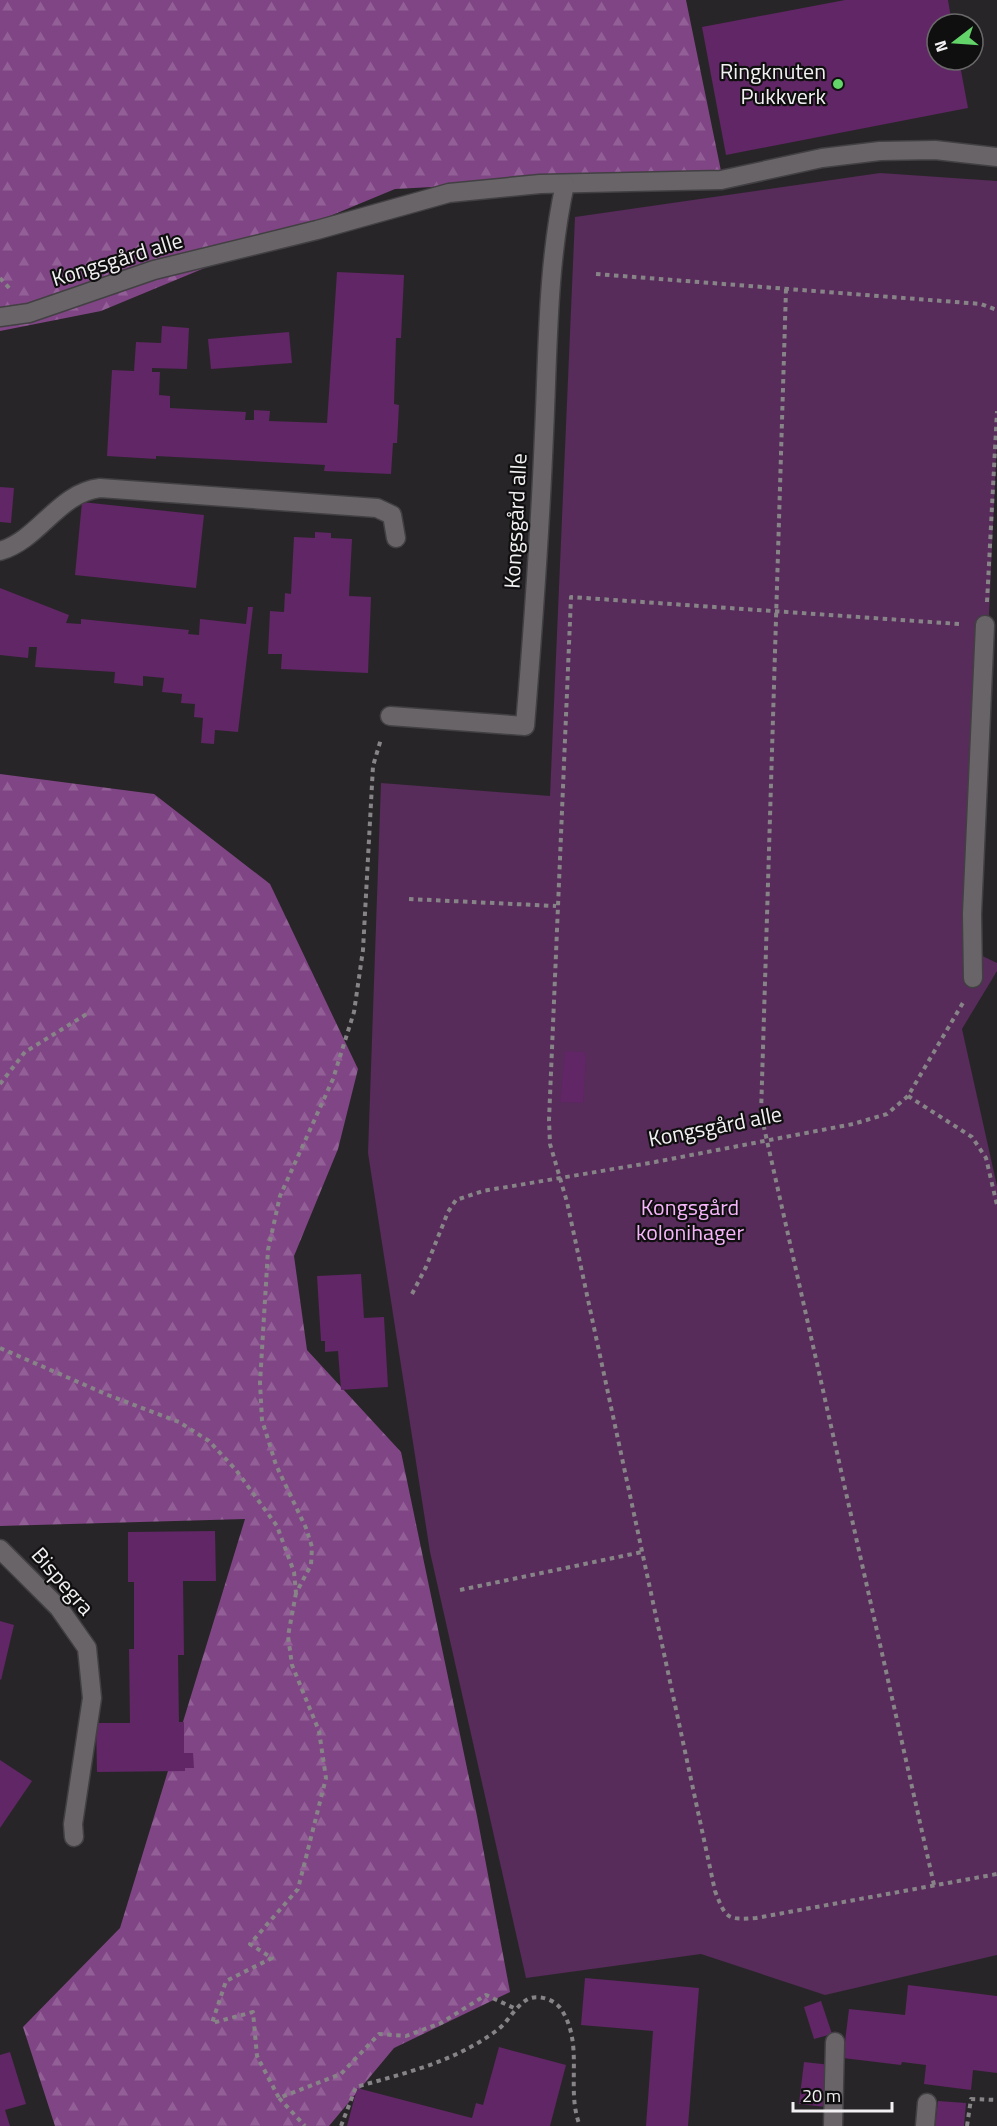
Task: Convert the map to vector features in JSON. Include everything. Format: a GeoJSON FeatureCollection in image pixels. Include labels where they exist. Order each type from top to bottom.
{"type":"FeatureCollection","features":[{"type":"Feature","properties":{"kind":"lane","name":"Kongsgård alle"},"geometry":{"type":"LineString","coordinates":[[0,318],[29,313],[154,270],[317,230],[449,193],[565,184],[721,180],[822,158],[880,151],[935,150],[997,157]]}},
{"type":"Feature","properties":{"kind":"lane","name":"Kongsgård alle"},"geometry":{"type":"LineString","coordinates":[[390,716],[525,726],[539,548],[551,286],[565,184]]}},
{"type":"Feature","properties":{"kind":"lane"},"geometry":{"type":"LineString","coordinates":[[0,551],[27,536],[73,496],[100,488],[378,508],[392,515],[396,538]]}},
{"type":"Feature","properties":{"kind":"lane"},"geometry":{"type":"LineString","coordinates":[[974,978],[972,914],[985,626]]}},
{"type":"Feature","properties":{"kind":"lane","name":"Bispegra"},"geometry":{"type":"LineString","coordinates":[[0,1549],[59,1608],[87,1648],[92,1698],[73,1824],[74,1838]]}},
{"type":"Feature","properties":{"kind":"lane"},"geometry":{"type":"LineString","coordinates":[[833,2126],[835,2042]]}},
{"type":"Feature","properties":{"kind":"lane"},"geometry":{"type":"LineString","coordinates":[[925,2126],[927,2103]]}},
{"type":"Feature","properties":{"kind":"path"},"geometry":{"type":"LineString","coordinates":[[596,274],[981,304],[997,309]]}},
{"type":"Feature","properties":{"kind":"path"},"geometry":{"type":"LineString","coordinates":[[786,289],[761,1114],[934,1885]]}},
{"type":"Feature","properties":{"kind":"path"},"geometry":{"type":"LineString","coordinates":[[997,411],[985,626],[571,597],[556,906],[549,1120],[550,1144],[570,1213],[715,1891],[723,1913],[733,1919],[756,1918],[997,1874]]}},
{"type":"Feature","properties":{"kind":"path"},"geometry":{"type":"LineString","coordinates":[[304,2126],[279,2098],[257,2056],[253,2012],[212,2023],[226,1981],[272,1958],[250,1944],[298,1889],[326,1778],[319,1731],[292,1665],[288,1636],[296,1593],[311,1565],[312,1547],[306,1528],[276,1465],[262,1420],[260,1383],[268,1250],[280,1196],[333,1079],[354,1012],[363,950],[373,766],[390,716]]}},
{"type":"Feature","properties":{"kind":"path"},"geometry":{"type":"LineString","coordinates":[[409,899],[556,906]]}},
{"type":"Feature","properties":{"kind":"path","name":"Kongsgård alle"},"geometry":{"type":"LineString","coordinates":[[412,1294],[426,1268],[448,1212],[456,1200],[483,1191],[656,1162],[854,1124],[887,1114],[908,1096],[968,993],[974,978]]}},
{"type":"Feature","properties":{"kind":"path"},"geometry":{"type":"LineString","coordinates":[[0,1084],[25,1052],[90,1012]]}},
{"type":"Feature","properties":{"kind":"path"},"geometry":{"type":"LineString","coordinates":[[908,1096],[972,1137],[986,1158],[997,1205]]}},
{"type":"Feature","properties":{"kind":"path"},"geometry":{"type":"LineString","coordinates":[[0,1348],[108,1395],[179,1422],[209,1441],[236,1470],[277,1526],[291,1564],[296,1593]]}},
{"type":"Feature","properties":{"kind":"path"},"geometry":{"type":"LineString","coordinates":[[460,1590],[642,1552]]}},
{"type":"Feature","properties":{"kind":"path"},"geometry":{"type":"LineString","coordinates":[[279,2098],[341,2074],[378,2034],[406,2036],[441,2023],[486,1995],[516,2009]]}},
{"type":"Feature","properties":{"kind":"path"},"geometry":{"type":"LineString","coordinates":[[341,2126],[356,2087],[442,2062],[497,2031],[529,1998],[539,1997],[552,2001],[561,2010],[575,2055],[574,2113],[580,2126]]}},
{"type":"Feature","properties":{"kind":"path"},"geometry":{"type":"LineString","coordinates":[[967,2126],[970,2098],[997,2100]]}},
{"type":"Feature","properties":{"kind":"green space"},"geometry":{"type":"Polygon","coordinates":[[[0,0],[686,0],[721,171],[395,189],[101,311],[0,331],[0,0]]]}},
{"type":"Feature","properties":{"kind":"green space","name":"Kongsgård kolonihager"},"geometry":{"type":"Polygon","coordinates":[[[880,173],[997,181],[997,435],[974,952],[997,963],[997,971],[962,1029],[997,1186],[997,1955],[825,1995],[701,1954],[526,1978],[430,1552],[368,1153],[381,783],[550,796],[575,217],[880,173]]]}},
{"type":"Feature","properties":{"kind":"green space"},"geometry":{"type":"Polygon","coordinates":[[[0,774],[154,794],[270,884],[358,1069],[338,1149],[294,1256],[307,1350],[401,1452],[477,1816],[510,1992],[394,2048],[329,2126],[55,2126],[23,2027],[120,1928],[245,1519],[0,1526],[0,774]]]}},
{"type":"Feature","properties":{"kind":"building","name":"Ringknuten Pukkverk"},"geometry":{"type":"Polygon","coordinates":[[[845,0],[948,0],[950,12],[925,12],[925,72],[961,72],[968,108],[726,155],[702,27],[845,0]]]}},
{"type":"Feature","properties":{"kind":"building"},"geometry":{"type":"Polygon","coordinates":[[[337,272],[404,275],[401,338],[396,338],[394,404],[399,405],[397,443],[393,443],[391,474],[324,471],[325,465],[156,456],[156,459],[107,456],[112,370],[134,371],[136,342],[161,343],[162,326],[189,328],[187,369],[152,368],[152,372],[160,372],[159,395],[170,396],[170,408],[246,412],[245,420],[254,420],[254,410],[270,411],[269,421],[327,423],[337,272]]]}},
{"type":"Feature","properties":{"kind":"building"},"geometry":{"type":"Polygon","coordinates":[[[289,332],[292,363],[211,369],[208,339],[289,332]]]}},
{"type":"Feature","properties":{"kind":"building"},"geometry":{"type":"Polygon","coordinates":[[[0,487],[14,488],[11,523],[0,522],[0,487]]]}},
{"type":"Feature","properties":{"kind":"building"},"geometry":{"type":"Polygon","coordinates":[[[82,502],[204,515],[196,588],[75,575],[82,502]]]}},
{"type":"Feature","properties":{"kind":"building"},"geometry":{"type":"Polygon","coordinates":[[[315,532],[331,533],[331,538],[352,539],[349,596],[371,597],[368,673],[281,669],[282,654],[268,654],[270,611],[284,612],[285,593],[291,594],[294,537],[315,538],[315,532]]]}},
{"type":"Feature","properties":{"kind":"building"},"geometry":{"type":"Polygon","coordinates":[[[0,588],[69,615],[66,623],[81,624],[81,619],[189,630],[188,634],[199,635],[200,619],[246,624],[248,607],[253,607],[238,732],[215,730],[214,744],[201,743],[203,718],[194,717],[195,704],[181,703],[182,694],[162,692],[164,678],[143,676],[143,686],[114,683],[115,672],[35,667],[37,647],[29,647],[28,658],[0,655],[0,588]]]}},
{"type":"Feature","properties":{"kind":"building"},"geometry":{"type":"Polygon","coordinates":[[[565,1051],[584,1052],[586,1056],[583,1103],[560,1102],[565,1051]]]}},
{"type":"Feature","properties":{"kind":"building"},"geometry":{"type":"Polygon","coordinates":[[[361,1274],[364,1318],[384,1317],[388,1387],[341,1390],[338,1351],[325,1352],[325,1341],[321,1341],[317,1276],[361,1274]]]}},
{"type":"Feature","properties":{"kind":"building"},"geometry":{"type":"Polygon","coordinates":[[[215,1531],[216,1581],[183,1581],[184,1655],[178,1655],[179,1722],[184,1722],[184,1753],[193,1753],[194,1768],[185,1768],[185,1771],[97,1772],[96,1723],[130,1723],[129,1649],[134,1649],[134,1582],[128,1582],[128,1532],[215,1531]]]}},
{"type":"Feature","properties":{"kind":"building"},"geometry":{"type":"Polygon","coordinates":[[[0,1621],[14,1625],[1,1680],[0,1679],[0,1621]]]}},
{"type":"Feature","properties":{"kind":"building"},"geometry":{"type":"Polygon","coordinates":[[[0,1760],[32,1781],[0,1828],[0,1760]]]}},
{"type":"Feature","properties":{"kind":"building"},"geometry":{"type":"Polygon","coordinates":[[[585,1978],[699,1988],[688,2126],[646,2126],[653,2031],[581,2025],[585,1978]]]}},
{"type":"Feature","properties":{"kind":"building"},"geometry":{"type":"Polygon","coordinates":[[[908,1985],[997,1996],[997,2073],[973,2070],[971,2090],[924,2084],[926,2065],[902,2062],[901,2065],[843,2058],[849,2009],[905,2015],[908,1985]]]}},
{"type":"Feature","properties":{"kind":"building"},"geometry":{"type":"Polygon","coordinates":[[[821,2001],[832,2034],[814,2039],[804,2007],[821,2001]]]}},
{"type":"Feature","properties":{"kind":"building"},"geometry":{"type":"Polygon","coordinates":[[[499,2047],[566,2065],[550,2126],[347,2126],[357,2088],[472,2118],[476,2103],[483,2105],[499,2047]]]}},
{"type":"Feature","properties":{"kind":"building"},"geometry":{"type":"Polygon","coordinates":[[[10,2052],[26,2104],[5,2110],[10,2126],[0,2126],[0,2055],[10,2052]]]}},
{"type":"Feature","properties":{"kind":"building"},"geometry":{"type":"Polygon","coordinates":[[[804,2062],[831,2065],[826,2107],[799,2104],[804,2062]]]}},
{"type":"Feature","properties":{"kind":"building"},"geometry":{"type":"Polygon","coordinates":[[[938,2101],[966,2103],[964,2126],[935,2126],[938,2101]]]}},
{"type":"Feature","properties":{"kind":"place","name":"Ringknuten Pukkverk"},"geometry":{"type":"Point","coordinates":[838,84]}}]}
